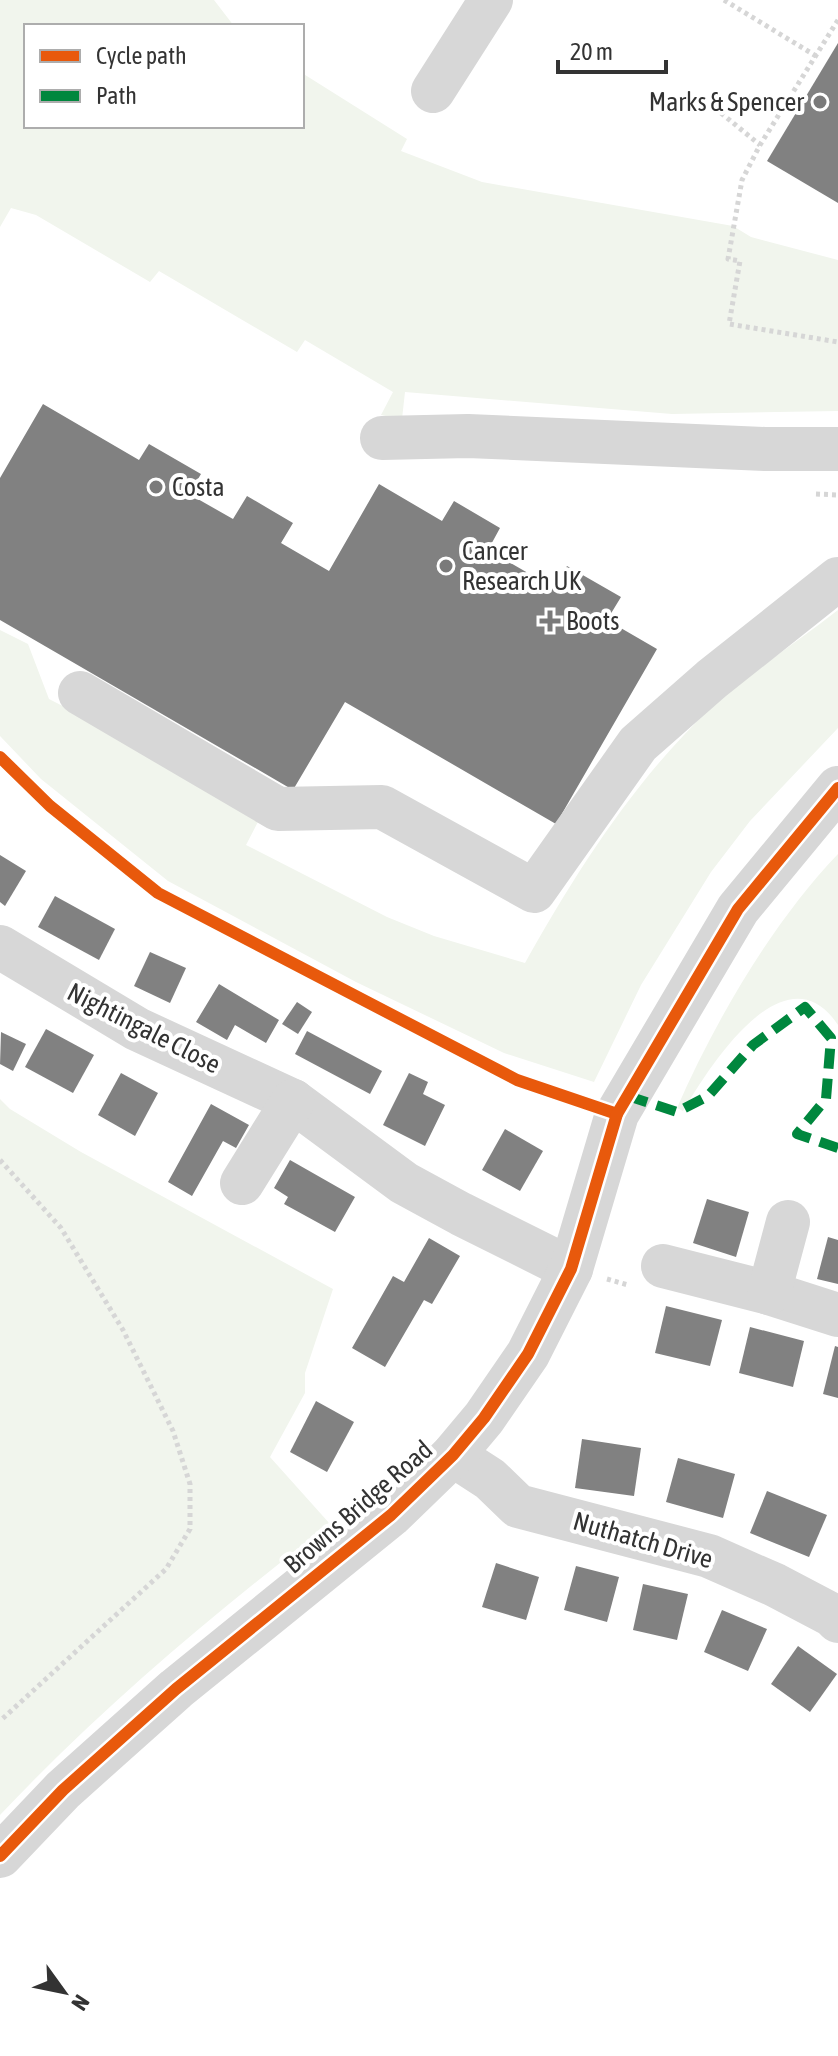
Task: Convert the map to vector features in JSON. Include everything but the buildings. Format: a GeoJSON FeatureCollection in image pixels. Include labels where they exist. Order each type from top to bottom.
{"type":"FeatureCollection","features":[{"type":"Feature","properties":{"kind":"street"},"geometry":{"type":"LineString","coordinates":[[433,91],[491,0]]}},
{"type":"Feature","properties":{"kind":"street"},"geometry":{"type":"LineString","coordinates":[[382,438],[468,436],[765,449],[838,449]]}},
{"type":"Feature","properties":{"kind":"street"},"geometry":{"type":"LineString","coordinates":[[80,693],[278,809],[382,807],[534,891],[638,744],[712,679],[838,579]]}},
{"type":"Feature","properties":{"kind":"street","name":"Browns Bridge Road"},"geometry":{"type":"LineString","coordinates":[[0,1856],[63,1790],[119,1739],[238,1637],[391,1515],[453,1455],[484,1418],[528,1354],[571,1269],[617,1114],[738,909],[838,788]]}},
{"type":"Feature","properties":{"kind":"street","name":"Nightingale Close"},"geometry":{"type":"LineString","coordinates":[[0,947],[137,1029],[293,1101],[404,1183],[571,1269]]}},
{"type":"Feature","properties":{"kind":"street"},"geometry":{"type":"LineString","coordinates":[[242,1183],[293,1101]]}},
{"type":"Feature","properties":{"kind":"street"},"geometry":{"type":"LineString","coordinates":[[769,1293],[788,1222]]}},
{"type":"Feature","properties":{"kind":"street"},"geometry":{"type":"LineString","coordinates":[[663,1266],[769,1293],[838,1315]]}},
{"type":"Feature","properties":{"kind":"street","name":"Nuthatch Drive"},"geometry":{"type":"LineString","coordinates":[[453,1455],[490,1479],[518,1506],[709,1556],[836,1614]]}},
{"type":"Feature","properties":{"kind":"path"},"geometry":{"type":"LineString","coordinates":[[724,0],[816,56]]}},
{"type":"Feature","properties":{"kind":"path"},"geometry":{"type":"LineString","coordinates":[[838,20],[760,145],[742,180],[728,259],[740,261],[729,324],[838,342]]}},
{"type":"Feature","properties":{"kind":"path"},"geometry":{"type":"LineString","coordinates":[[721,113],[760,145]]}},
{"type":"Feature","properties":{"kind":"path"},"geometry":{"type":"LineString","coordinates":[[816,494],[838,495]]}},
{"type":"Feature","properties":{"kind":"path"},"geometry":{"type":"LineString","coordinates":[[0,1160],[61,1228],[123,1330],[173,1431],[190,1484],[190,1529],[166,1569],[0,1721]]}},
{"type":"Feature","properties":{"kind":"path"},"geometry":{"type":"LineString","coordinates":[[571,1269],[644,1289],[663,1266]]}},
{"type":"Feature","properties":{"kind":"shaded area"},"geometry":{"type":"Polygon","coordinates":[[[0,0],[214,0],[232,24],[24,24],[24,128],[304,128],[304,74],[407,139],[401,151],[482,182],[733,226],[751,237],[838,260],[838,411],[672,414],[405,392],[402,419],[381,415],[393,392],[305,340],[297,352],[159,271],[150,282],[36,215],[11,208],[0,227],[0,0]]]}},
{"type":"Feature","properties":{"kind":"shaded area"},"geometry":{"type":"Polygon","coordinates":[[[838,610],[838,728],[750,821],[711,872],[641,985],[594,1082],[504,1053],[356,982],[168,881],[41,779],[0,736],[0,630],[28,644],[49,699],[135,743],[260,818],[246,845],[387,917],[434,936],[525,963],[586,861],[657,765],[727,694],[838,610]]]}},
{"type":"Feature","properties":{"kind":"shaded area"},"geometry":{"type":"Polygon","coordinates":[[[838,854],[838,1025],[817,1004],[795,999],[772,1006],[750,1022],[729,1044],[683,1111],[677,1108],[709,1041],[747,974],[790,911],[838,854]]]}},
{"type":"Feature","properties":{"kind":"shaded area"},"geometry":{"type":"Polygon","coordinates":[[[0,1099],[10,1109],[81,1152],[333,1289],[305,1373],[305,1393],[270,1457],[330,1524],[118,1699],[0,1815],[0,1099]]]}},
{"type":"Feature","properties":{"kind":"marked path"},"geometry":{"type":"LineString","coordinates":[[628,1096],[677,1112],[708,1096],[753,1045],[805,1007],[831,1038],[826,1099],[797,1134],[838,1148]]}},
{"type":"Feature","properties":{"kind":"cycle path"},"geometry":{"type":"LineString","coordinates":[[0,757],[50,806],[158,893],[517,1080],[617,1114]]}},
{"type":"Feature","properties":{"kind":"cycle path"},"geometry":{"type":"LineString","coordinates":[[0,1856],[63,1790],[176,1689],[391,1515],[453,1455],[484,1418],[528,1354],[571,1269],[617,1114],[738,909],[838,788]]}},
{"type":"Feature","properties":{"kind":"place","name":"Marks & Spencer"},"geometry":{"type":"Point","coordinates":[820,102]}},
{"type":"Feature","properties":{"kind":"place","name":"Costa"},"geometry":{"type":"Point","coordinates":[156,487]}},
{"type":"Feature","properties":{"kind":"place","name":"Cancer Research UK"},"geometry":{"type":"Point","coordinates":[446,566]}},
{"type":"Feature","properties":{"kind":"place","name":"Boots"},"geometry":{"type":"Point","coordinates":[550,621]}}]}
